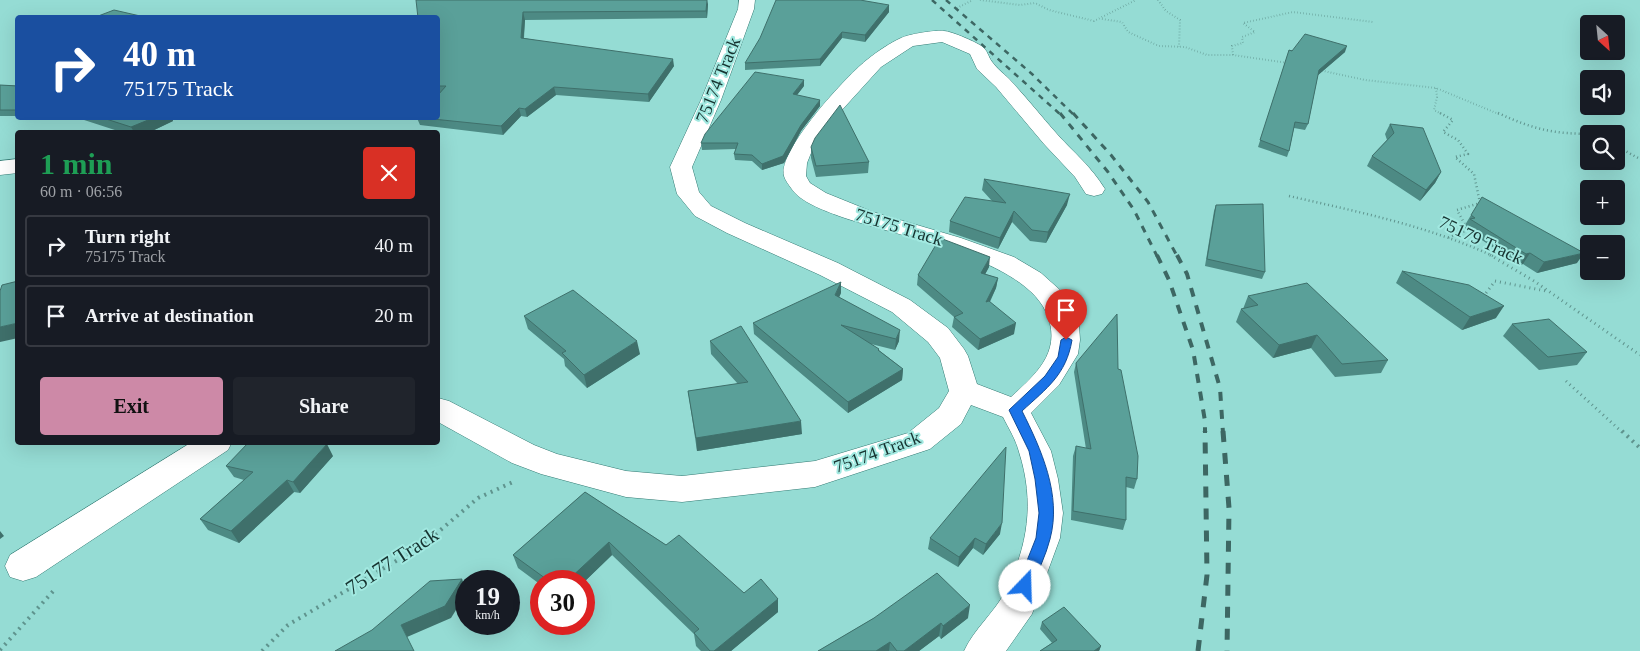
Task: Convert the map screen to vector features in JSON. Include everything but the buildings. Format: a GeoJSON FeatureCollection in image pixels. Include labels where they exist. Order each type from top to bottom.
{"type":"FeatureCollection","features":[{"type":"Feature","properties":{"kind":"street","name":"75174 Track"},"geometry":{"type":"LineString","coordinates":[[440,410],[523,454],[552,465],[626,484],[682,489],[815,474],[919,441],[950,416],[964,391],[954,356],[938,335],[901,306],[829,269],[736,228],[703,211],[688,194],[681,167],[711,100],[748,0]]}},
{"type":"Feature","properties":{"kind":"street","name":"75175 Track"},"geometry":{"type":"LineString","coordinates":[[1016,410],[1050,379],[1064,357],[1066,340],[1065,322],[1055,302],[1039,285],[1014,267],[952,243],[838,208],[811,195],[800,185],[795,177],[795,164],[814,128],[874,64],[908,41],[944,36],[977,52],[984,65],[1003,83],[1051,140],[1084,173],[1094,189]]}},
{"type":"Feature","properties":{"kind":"street"},"geometry":{"type":"LineString","coordinates":[[0,168],[15,166]]}},
{"type":"Feature","properties":{"kind":"street"},"geometry":{"type":"LineString","coordinates":[[964,391],[1016,410],[1035,451],[1042,479],[1046,513],[1043,538],[1019,602],[983,651]]}},
{"type":"Feature","properties":{"kind":"street"},"geometry":{"type":"LineString","coordinates":[[23,566],[212,445]]}},
{"type":"Feature","properties":{"kind":"path"},"geometry":{"type":"LineString","coordinates":[[957,8],[973,0]]}},
{"type":"Feature","properties":{"kind":"path"},"geometry":{"type":"LineString","coordinates":[[980,0],[1020,5],[1035,3],[1048,10],[1094,21],[1102,19],[1136,0]]}},
{"type":"Feature","properties":{"kind":"path"},"geometry":{"type":"LineString","coordinates":[[1158,0],[1166,10],[1180,20],[1179,47]]}},
{"type":"Feature","properties":{"kind":"path"},"geometry":{"type":"LineString","coordinates":[[1233,55],[1232,46],[1243,43],[1242,37],[1255,32],[1243,23],[1293,12],[1373,22]]}},
{"type":"Feature","properties":{"kind":"path"},"geometry":{"type":"LineString","coordinates":[[1102,19],[1122,22],[1128,32],[1159,46],[1179,47],[1207,55],[1233,55],[1296,65]]}},
{"type":"Feature","properties":{"kind":"path"},"geometry":{"type":"LineString","coordinates":[[1316,69],[1365,80],[1436,88],[1526,126],[1561,134],[1580,134]]}},
{"type":"Feature","properties":{"kind":"path"},"geometry":{"type":"LineString","coordinates":[[1436,88],[1437,98],[1434,110],[1453,120],[1443,132],[1455,136],[1465,147],[1468,154],[1455,158],[1474,174],[1480,204],[1457,210],[1468,230],[1448,238]]}},
{"type":"Feature","properties":{"kind":"path"},"geometry":{"type":"LineString","coordinates":[[1625,150],[1640,158]]}},
{"type":"Feature","properties":{"kind":"path","name":"75179 Track"},"geometry":{"type":"LineString","coordinates":[[1289,196],[1425,229],[1487,254],[1518,270],[1612,338],[1640,355]]}},
{"type":"Feature","properties":{"kind":"path"},"geometry":{"type":"LineString","coordinates":[[1486,293],[1495,281],[1546,291]]}},
{"type":"Feature","properties":{"kind":"path"},"geometry":{"type":"LineString","coordinates":[[1566,381],[1640,448]]}},
{"type":"Feature","properties":{"kind":"path","name":"75177 Track"},"geometry":{"type":"LineString","coordinates":[[262,651],[288,625],[423,545],[478,498],[552,465]]}},
{"type":"Feature","properties":{"kind":"railway"},"geometry":{"type":"LineString","coordinates":[[932,0],[1061,115]]}},
{"type":"Feature","properties":{"kind":"railway"},"geometry":{"type":"LineString","coordinates":[[946,0],[1032,74],[1074,115]]}},
{"type":"Feature","properties":{"kind":"railway"},"geometry":{"type":"LineString","coordinates":[[1060,113],[1108,172],[1134,210],[1157,256]]}},
{"type":"Feature","properties":{"kind":"railway"},"geometry":{"type":"LineString","coordinates":[[1073,113],[1111,155],[1148,202],[1177,256]]}},
{"type":"Feature","properties":{"kind":"railway"},"geometry":{"type":"LineString","coordinates":[[1157,255],[1169,280],[1193,350],[1205,431]]}},
{"type":"Feature","properties":{"kind":"railway"},"geometry":{"type":"LineString","coordinates":[[1177,255],[1187,274],[1220,388],[1223,433]]}},
{"type":"Feature","properties":{"kind":"railway"},"geometry":{"type":"LineString","coordinates":[[1198,651],[1207,575],[1205,431]]}},
{"type":"Feature","properties":{"kind":"railway"},"geometry":{"type":"LineString","coordinates":[[1223,431],[1229,508],[1227,651]]}},
{"type":"Feature","properties":{"kind":"route"},"geometry":{"type":"LineString","coordinates":[[1025,586],[1043,538],[1046,513],[1042,479],[1035,451],[1016,410],[1050,379],[1064,357],[1066,340]]}}]}
